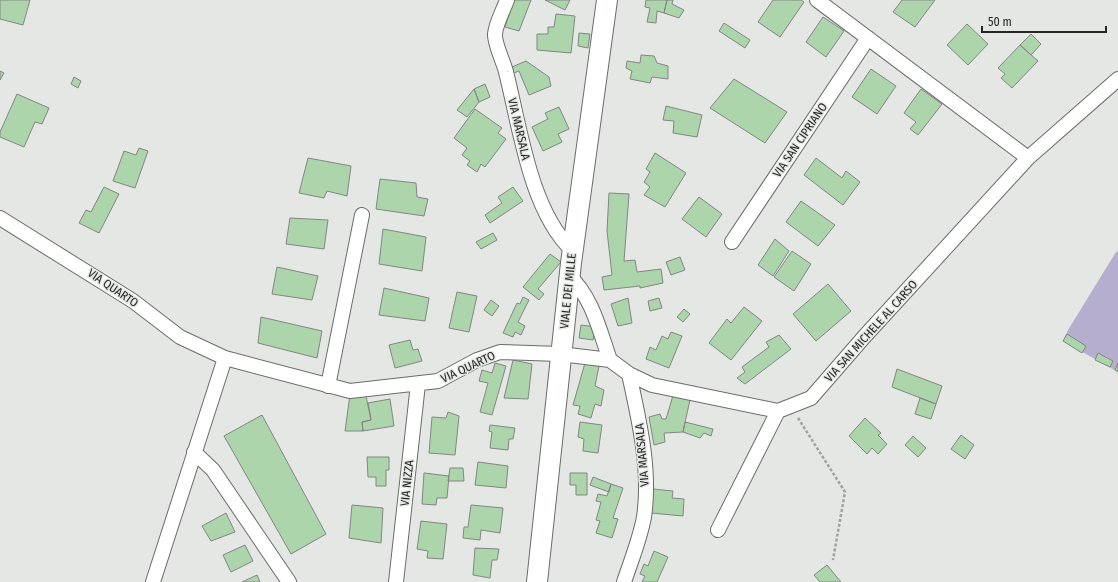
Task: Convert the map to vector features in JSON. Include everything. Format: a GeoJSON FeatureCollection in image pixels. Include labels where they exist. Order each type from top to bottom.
{"type":"FeatureCollection","features":[{"type":"Feature","properties":{"kind":"main road","name":"VIALE DEI MILLE"},"geometry":{"type":"LineString","coordinates":[[537,582],[572,250],[607,0]]}},
{"type":"Feature","properties":{"kind":"street","name":"VIA MARSALA"},"geometry":{"type":"LineString","coordinates":[[507,0],[494,35],[506,70],[530,173],[553,226],[563,241],[572,250]]}},
{"type":"Feature","properties":{"kind":"street"},"geometry":{"type":"LineString","coordinates":[[817,0],[1028,158]]}},
{"type":"Feature","properties":{"kind":"street","name":"VIA SAN CIPRIANO"},"geometry":{"type":"LineString","coordinates":[[732,242],[868,38]]}},
{"type":"Feature","properties":{"kind":"street","name":"VIA SAN MICHELE AL CARSO"},"geometry":{"type":"LineString","coordinates":[[784,409],[811,398],[864,337],[1028,158],[1118,79]]}},
{"type":"Feature","properties":{"kind":"street"},"geometry":{"type":"LineString","coordinates":[[328,386],[362,216]]}},
{"type":"Feature","properties":{"kind":"street","name":"VIA QUARTO"},"geometry":{"type":"LineString","coordinates":[[0,218],[133,301],[180,337],[225,358],[328,386],[350,391],[418,384],[438,381],[477,360],[500,352],[560,354]]}},
{"type":"Feature","properties":{"kind":"street"},"geometry":{"type":"LineString","coordinates":[[569,276],[580,285],[610,360]]}},
{"type":"Feature","properties":{"kind":"street"},"geometry":{"type":"LineString","coordinates":[[560,354],[610,360],[629,374],[652,384],[784,409],[718,530]]}},
{"type":"Feature","properties":{"kind":"street"},"geometry":{"type":"LineString","coordinates":[[152,582],[225,358]]}},
{"type":"Feature","properties":{"kind":"street","name":"VIA MARSALA"},"geometry":{"type":"LineString","coordinates":[[624,582],[644,517],[646,473],[640,424],[629,374]]}},
{"type":"Feature","properties":{"kind":"street","name":"VIA NIZZA"},"geometry":{"type":"LineString","coordinates":[[396,582],[418,384]]}},
{"type":"Feature","properties":{"kind":"street"},"geometry":{"type":"LineString","coordinates":[[194,452],[213,470],[289,582]]}},
{"type":"Feature","properties":{"kind":"path"},"geometry":{"type":"LineString","coordinates":[[784,409],[845,492],[833,560]]}},
{"type":"Feature","properties":{"kind":"shaded area"},"geometry":{"type":"Polygon","coordinates":[[[1118,251],[1118,372],[1063,341],[1068,330],[1118,251]]]}},
{"type":"Feature","properties":{"kind":"building"},"geometry":{"type":"Polygon","coordinates":[[[0,0],[30,0],[23,25],[0,19],[0,0]]]}},
{"type":"Feature","properties":{"kind":"building"},"geometry":{"type":"Polygon","coordinates":[[[514,0],[531,0],[519,31],[505,27],[514,0]]]}},
{"type":"Feature","properties":{"kind":"building"},"geometry":{"type":"Polygon","coordinates":[[[545,0],[570,0],[565,10],[545,0]]]}},
{"type":"Feature","properties":{"kind":"building"},"geometry":{"type":"Polygon","coordinates":[[[646,0],[667,0],[664,13],[657,11],[656,23],[647,22],[650,8],[645,7],[646,0]]]}},
{"type":"Feature","properties":{"kind":"building"},"geometry":{"type":"Polygon","coordinates":[[[667,0],[673,0],[672,4],[684,10],[679,18],[664,13],[667,0]]]}},
{"type":"Feature","properties":{"kind":"building"},"geometry":{"type":"Polygon","coordinates":[[[773,0],[801,0],[804,2],[780,37],[758,22],[773,0]]]}},
{"type":"Feature","properties":{"kind":"building"},"geometry":{"type":"Polygon","coordinates":[[[902,0],[935,0],[915,27],[893,12],[902,0]]]}},
{"type":"Feature","properties":{"kind":"building"},"geometry":{"type":"Polygon","coordinates":[[[556,14],[575,16],[571,53],[537,50],[537,34],[548,34],[548,27],[554,27],[556,14]]]}},
{"type":"Feature","properties":{"kind":"building"},"geometry":{"type":"Polygon","coordinates":[[[823,17],[844,31],[826,57],[806,42],[823,17]]]}},
{"type":"Feature","properties":{"kind":"building"},"geometry":{"type":"Polygon","coordinates":[[[724,23],[750,40],[745,48],[719,31],[724,23]]]}},
{"type":"Feature","properties":{"kind":"building"},"geometry":{"type":"Polygon","coordinates":[[[967,24],[988,44],[968,65],[947,45],[967,24]]]}},
{"type":"Feature","properties":{"kind":"building"},"geometry":{"type":"Polygon","coordinates":[[[579,33],[590,34],[588,48],[578,46],[579,33]]]}},
{"type":"Feature","properties":{"kind":"building"},"geometry":{"type":"Polygon","coordinates":[[[1031,34],[1041,44],[1031,55],[1020,45],[1031,34]]]}},
{"type":"Feature","properties":{"kind":"building"},"geometry":{"type":"Polygon","coordinates":[[[1020,45],[1038,61],[1012,88],[1001,78],[1005,74],[998,68],[1020,45]]]}},
{"type":"Feature","properties":{"kind":"building"},"geometry":{"type":"Polygon","coordinates":[[[641,55],[654,56],[657,63],[668,66],[668,79],[652,77],[650,83],[630,79],[632,71],[626,68],[627,61],[640,63],[641,55]]]}},
{"type":"Feature","properties":{"kind":"building"},"geometry":{"type":"Polygon","coordinates":[[[526,61],[549,77],[551,86],[529,95],[519,71],[514,73],[512,67],[526,61]]]}},
{"type":"Feature","properties":{"kind":"building"},"geometry":{"type":"Polygon","coordinates":[[[871,69],[896,86],[877,114],[852,97],[871,69]]]}},
{"type":"Feature","properties":{"kind":"building"},"geometry":{"type":"Polygon","coordinates":[[[0,71],[4,73],[0,80],[0,71]]]}},
{"type":"Feature","properties":{"kind":"building"},"geometry":{"type":"Polygon","coordinates":[[[74,77],[81,81],[78,88],[71,84],[74,77]]]}},
{"type":"Feature","properties":{"kind":"building"},"geometry":{"type":"Polygon","coordinates":[[[734,79],[787,112],[765,143],[710,108],[734,79]]]}},
{"type":"Feature","properties":{"kind":"building"},"geometry":{"type":"Polygon","coordinates":[[[485,84],[490,97],[479,102],[474,89],[485,84]]]}},
{"type":"Feature","properties":{"kind":"building"},"geometry":{"type":"Polygon","coordinates":[[[474,89],[479,102],[467,117],[457,110],[474,89]]]}},
{"type":"Feature","properties":{"kind":"building"},"geometry":{"type":"Polygon","coordinates":[[[921,89],[942,104],[918,135],[910,129],[916,122],[904,113],[921,89]]]}},
{"type":"Feature","properties":{"kind":"building"},"geometry":{"type":"Polygon","coordinates":[[[17,94],[49,108],[42,124],[35,122],[24,147],[0,137],[0,132],[17,94]]]}},
{"type":"Feature","properties":{"kind":"building"},"geometry":{"type":"Polygon","coordinates":[[[666,106],[702,115],[697,137],[673,133],[674,121],[663,120],[666,106]]]}},
{"type":"Feature","properties":{"kind":"building"},"geometry":{"type":"Polygon","coordinates":[[[559,107],[569,129],[558,134],[562,142],[543,151],[532,127],[548,119],[545,113],[559,107]]]}},
{"type":"Feature","properties":{"kind":"building"},"geometry":{"type":"Polygon","coordinates":[[[475,109],[502,128],[498,133],[506,139],[485,167],[481,164],[477,172],[467,165],[470,161],[462,155],[467,148],[454,138],[475,109]]]}},
{"type":"Feature","properties":{"kind":"building"},"geometry":{"type":"Polygon","coordinates":[[[139,148],[148,151],[135,188],[113,181],[124,151],[136,155],[139,148]]]}},
{"type":"Feature","properties":{"kind":"building"},"geometry":{"type":"Polygon","coordinates":[[[655,153],[686,173],[665,207],[644,195],[650,187],[644,182],[650,172],[646,169],[655,153]]]}},
{"type":"Feature","properties":{"kind":"building"},"geometry":{"type":"Polygon","coordinates":[[[308,158],[351,166],[347,196],[327,191],[324,198],[299,193],[308,158]]]}},
{"type":"Feature","properties":{"kind":"building"},"geometry":{"type":"Polygon","coordinates":[[[816,158],[842,178],[846,171],[860,182],[843,205],[804,175],[816,158]]]}},
{"type":"Feature","properties":{"kind":"building"},"geometry":{"type":"Polygon","coordinates":[[[380,179],[416,183],[417,197],[428,199],[424,216],[376,209],[380,179]]]}},
{"type":"Feature","properties":{"kind":"building"},"geometry":{"type":"Polygon","coordinates":[[[104,187],[119,194],[99,233],[79,223],[86,210],[91,212],[104,187]]]}},
{"type":"Feature","properties":{"kind":"building"},"geometry":{"type":"Polygon","coordinates":[[[513,187],[523,201],[490,223],[485,215],[502,203],[498,197],[513,187]]]}},
{"type":"Feature","properties":{"kind":"building"},"geometry":{"type":"Polygon","coordinates":[[[609,193],[629,194],[624,261],[635,260],[637,272],[661,269],[663,283],[640,288],[640,286],[604,290],[602,277],[612,275],[607,231],[609,193]]]}},
{"type":"Feature","properties":{"kind":"building"},"geometry":{"type":"Polygon","coordinates":[[[699,197],[722,214],[706,237],[682,219],[699,197]]]}},
{"type":"Feature","properties":{"kind":"building"},"geometry":{"type":"Polygon","coordinates":[[[801,201],[835,225],[818,246],[786,222],[801,201]]]}},
{"type":"Feature","properties":{"kind":"building"},"geometry":{"type":"Polygon","coordinates":[[[290,218],[328,220],[324,249],[286,244],[290,218]]]}},
{"type":"Feature","properties":{"kind":"building"},"geometry":{"type":"Polygon","coordinates":[[[383,229],[426,237],[422,271],[379,264],[383,229]]]}},
{"type":"Feature","properties":{"kind":"building"},"geometry":{"type":"Polygon","coordinates":[[[493,233],[497,240],[481,249],[476,242],[493,233]]]}},
{"type":"Feature","properties":{"kind":"building"},"geometry":{"type":"Polygon","coordinates":[[[775,239],[789,251],[773,276],[758,265],[775,239]]]}},
{"type":"Feature","properties":{"kind":"building"},"geometry":{"type":"Polygon","coordinates":[[[792,251],[811,264],[794,291],[774,277],[792,251]]]}},
{"type":"Feature","properties":{"kind":"building"},"geometry":{"type":"Polygon","coordinates":[[[550,254],[561,262],[538,289],[544,294],[539,300],[523,287],[550,254]]]}},
{"type":"Feature","properties":{"kind":"building"},"geometry":{"type":"Polygon","coordinates":[[[680,257],[685,270],[671,275],[666,262],[680,257]]]}},
{"type":"Feature","properties":{"kind":"building"},"geometry":{"type":"Polygon","coordinates":[[[277,267],[318,276],[312,300],[272,294],[277,267]]]}},
{"type":"Feature","properties":{"kind":"building"},"geometry":{"type":"Polygon","coordinates":[[[828,284],[851,311],[816,341],[793,314],[828,284]]]}},
{"type":"Feature","properties":{"kind":"building"},"geometry":{"type":"Polygon","coordinates":[[[384,288],[429,298],[425,321],[379,315],[384,288]]]}},
{"type":"Feature","properties":{"kind":"building"},"geometry":{"type":"Polygon","coordinates":[[[457,292],[477,296],[469,332],[449,328],[457,292]]]}},
{"type":"Feature","properties":{"kind":"building"},"geometry":{"type":"Polygon","coordinates":[[[523,297],[529,300],[518,322],[525,326],[521,335],[515,332],[513,337],[503,333],[517,303],[520,304],[523,297]]]}},
{"type":"Feature","properties":{"kind":"building"},"geometry":{"type":"Polygon","coordinates":[[[628,298],[632,323],[618,326],[611,304],[628,298]]]}},
{"type":"Feature","properties":{"kind":"building"},"geometry":{"type":"Polygon","coordinates":[[[659,298],[662,308],[650,311],[648,301],[659,298]]]}},
{"type":"Feature","properties":{"kind":"building"},"geometry":{"type":"Polygon","coordinates":[[[491,300],[499,306],[492,316],[484,310],[491,300]]]}},
{"type":"Feature","properties":{"kind":"building"},"geometry":{"type":"Polygon","coordinates":[[[744,307],[762,321],[731,360],[709,343],[727,319],[731,323],[744,307]]]}},
{"type":"Feature","properties":{"kind":"building"},"geometry":{"type":"Polygon","coordinates":[[[684,309],[690,314],[683,322],[677,317],[684,309]]]}},
{"type":"Feature","properties":{"kind":"building"},"geometry":{"type":"Polygon","coordinates":[[[261,317],[322,331],[317,358],[258,343],[261,317]]]}},
{"type":"Feature","properties":{"kind":"building"},"geometry":{"type":"Polygon","coordinates":[[[581,325],[596,327],[593,340],[579,338],[581,325]]]}},
{"type":"Feature","properties":{"kind":"building"},"geometry":{"type":"Polygon","coordinates":[[[671,332],[682,336],[669,368],[646,359],[650,347],[656,350],[662,336],[668,339],[671,332]]]}},
{"type":"Feature","properties":{"kind":"building"},"geometry":{"type":"Polygon","coordinates":[[[1067,334],[1086,346],[1082,353],[1063,341],[1067,334]]]}},
{"type":"Feature","properties":{"kind":"building"},"geometry":{"type":"Polygon","coordinates":[[[779,335],[791,349],[745,384],[737,378],[745,372],[742,367],[769,347],[766,342],[779,335]]]}},
{"type":"Feature","properties":{"kind":"building"},"geometry":{"type":"Polygon","coordinates":[[[410,340],[413,350],[418,349],[422,361],[395,368],[389,345],[410,340]]]}},
{"type":"Feature","properties":{"kind":"building"},"geometry":{"type":"Polygon","coordinates":[[[1098,353],[1113,361],[1110,367],[1095,360],[1098,353]]]}},
{"type":"Feature","properties":{"kind":"building"},"geometry":{"type":"Polygon","coordinates":[[[513,360],[532,364],[528,399],[504,398],[513,360]]]}},
{"type":"Feature","properties":{"kind":"building"},"geometry":{"type":"Polygon","coordinates":[[[495,363],[506,366],[492,415],[480,412],[488,383],[479,381],[482,370],[492,373],[495,363]]]}},
{"type":"Feature","properties":{"kind":"building"},"geometry":{"type":"Polygon","coordinates":[[[585,363],[599,366],[595,386],[604,390],[601,406],[595,404],[591,418],[578,414],[580,406],[573,405],[585,363]]]}},
{"type":"Feature","properties":{"kind":"building"},"geometry":{"type":"Polygon","coordinates":[[[1118,363],[1118,372],[1115,370],[1118,363]]]}},
{"type":"Feature","properties":{"kind":"building"},"geometry":{"type":"Polygon","coordinates":[[[897,369],[942,386],[936,404],[892,387],[897,369]]]}},
{"type":"Feature","properties":{"kind":"building"},"geometry":{"type":"Polygon","coordinates":[[[674,392],[691,395],[683,432],[664,433],[665,442],[654,445],[649,417],[660,414],[662,419],[666,419],[674,392]]]}},
{"type":"Feature","properties":{"kind":"building"},"geometry":{"type":"Polygon","coordinates":[[[350,395],[366,396],[371,420],[362,422],[363,431],[345,431],[350,395]]]}},
{"type":"Feature","properties":{"kind":"building"},"geometry":{"type":"Polygon","coordinates":[[[920,398],[936,404],[931,419],[915,414],[920,398]]]}},
{"type":"Feature","properties":{"kind":"building"},"geometry":{"type":"Polygon","coordinates":[[[390,399],[394,426],[363,431],[362,422],[371,420],[368,403],[390,399]]]}},
{"type":"Feature","properties":{"kind":"building"},"geometry":{"type":"Polygon","coordinates":[[[448,412],[459,416],[455,455],[429,453],[432,417],[446,418],[448,412]]]}},
{"type":"Feature","properties":{"kind":"building"},"geometry":{"type":"Polygon","coordinates":[[[262,415],[326,534],[291,554],[224,436],[262,415]]]}},
{"type":"Feature","properties":{"kind":"building"},"geometry":{"type":"Polygon","coordinates":[[[865,418],[881,433],[878,435],[887,444],[878,454],[872,448],[867,454],[849,436],[865,418]]]}},
{"type":"Feature","properties":{"kind":"building"},"geometry":{"type":"Polygon","coordinates":[[[580,422],[602,425],[598,453],[583,451],[584,439],[578,437],[580,422]]]}},
{"type":"Feature","properties":{"kind":"building"},"geometry":{"type":"Polygon","coordinates":[[[685,422],[713,429],[711,436],[704,433],[700,438],[683,432],[685,422]]]}},
{"type":"Feature","properties":{"kind":"building"},"geometry":{"type":"Polygon","coordinates":[[[490,425],[515,428],[513,439],[509,439],[508,450],[490,448],[492,432],[489,431],[490,425]]]}},
{"type":"Feature","properties":{"kind":"building"},"geometry":{"type":"Polygon","coordinates":[[[961,435],[974,445],[965,459],[951,449],[961,435]]]}},
{"type":"Feature","properties":{"kind":"building"},"geometry":{"type":"Polygon","coordinates":[[[913,436],[926,448],[918,457],[905,445],[913,436]]]}},
{"type":"Feature","properties":{"kind":"building"},"geometry":{"type":"Polygon","coordinates":[[[367,457],[389,457],[389,470],[386,470],[386,486],[376,486],[376,477],[368,477],[367,457]]]}},
{"type":"Feature","properties":{"kind":"building"},"geometry":{"type":"Polygon","coordinates":[[[478,462],[508,466],[506,488],[475,485],[478,462]]]}},
{"type":"Feature","properties":{"kind":"building"},"geometry":{"type":"Polygon","coordinates":[[[450,468],[463,468],[464,481],[448,481],[450,468]]]}},
{"type":"Feature","properties":{"kind":"building"},"geometry":{"type":"Polygon","coordinates":[[[424,473],[449,476],[447,498],[437,498],[436,505],[422,504],[424,473]]]}},
{"type":"Feature","properties":{"kind":"building"},"geometry":{"type":"Polygon","coordinates":[[[570,473],[587,473],[587,495],[576,495],[576,485],[570,485],[570,473]]]}},
{"type":"Feature","properties":{"kind":"building"},"geometry":{"type":"Polygon","coordinates":[[[593,477],[611,484],[609,492],[590,485],[593,477]]]}},
{"type":"Feature","properties":{"kind":"building"},"geometry":{"type":"Polygon","coordinates":[[[611,484],[623,488],[613,518],[618,519],[612,538],[596,533],[600,521],[596,520],[601,502],[596,501],[598,494],[607,496],[611,484]]]}},
{"type":"Feature","properties":{"kind":"building"},"geometry":{"type":"Polygon","coordinates":[[[653,489],[673,491],[672,498],[684,499],[683,516],[651,513],[653,489]]]}},
{"type":"Feature","properties":{"kind":"building"},"geometry":{"type":"Polygon","coordinates":[[[352,505],[383,508],[381,543],[349,538],[352,505]]]}},
{"type":"Feature","properties":{"kind":"building"},"geometry":{"type":"Polygon","coordinates":[[[471,505],[503,508],[500,533],[481,530],[480,540],[463,538],[464,527],[468,527],[471,505]]]}},
{"type":"Feature","properties":{"kind":"building"},"geometry":{"type":"Polygon","coordinates":[[[226,513],[235,532],[211,541],[202,526],[226,513]]]}},
{"type":"Feature","properties":{"kind":"building"},"geometry":{"type":"Polygon","coordinates":[[[421,521],[447,524],[443,559],[427,558],[428,551],[417,549],[421,521]]]}},
{"type":"Feature","properties":{"kind":"building"},"geometry":{"type":"Polygon","coordinates":[[[245,545],[253,561],[231,572],[223,555],[245,545]]]}},
{"type":"Feature","properties":{"kind":"building"},"geometry":{"type":"Polygon","coordinates":[[[475,548],[499,549],[497,560],[492,560],[490,578],[473,575],[475,548]]]}},
{"type":"Feature","properties":{"kind":"building"},"geometry":{"type":"Polygon","coordinates":[[[654,551],[668,557],[657,582],[642,582],[645,576],[640,574],[644,564],[648,566],[654,551]]]}},
{"type":"Feature","properties":{"kind":"building"},"geometry":{"type":"Polygon","coordinates":[[[827,565],[841,582],[820,582],[814,575],[827,565]]]}},
{"type":"Feature","properties":{"kind":"building"},"geometry":{"type":"Polygon","coordinates":[[[257,575],[260,582],[242,582],[257,575]]]}}]}
